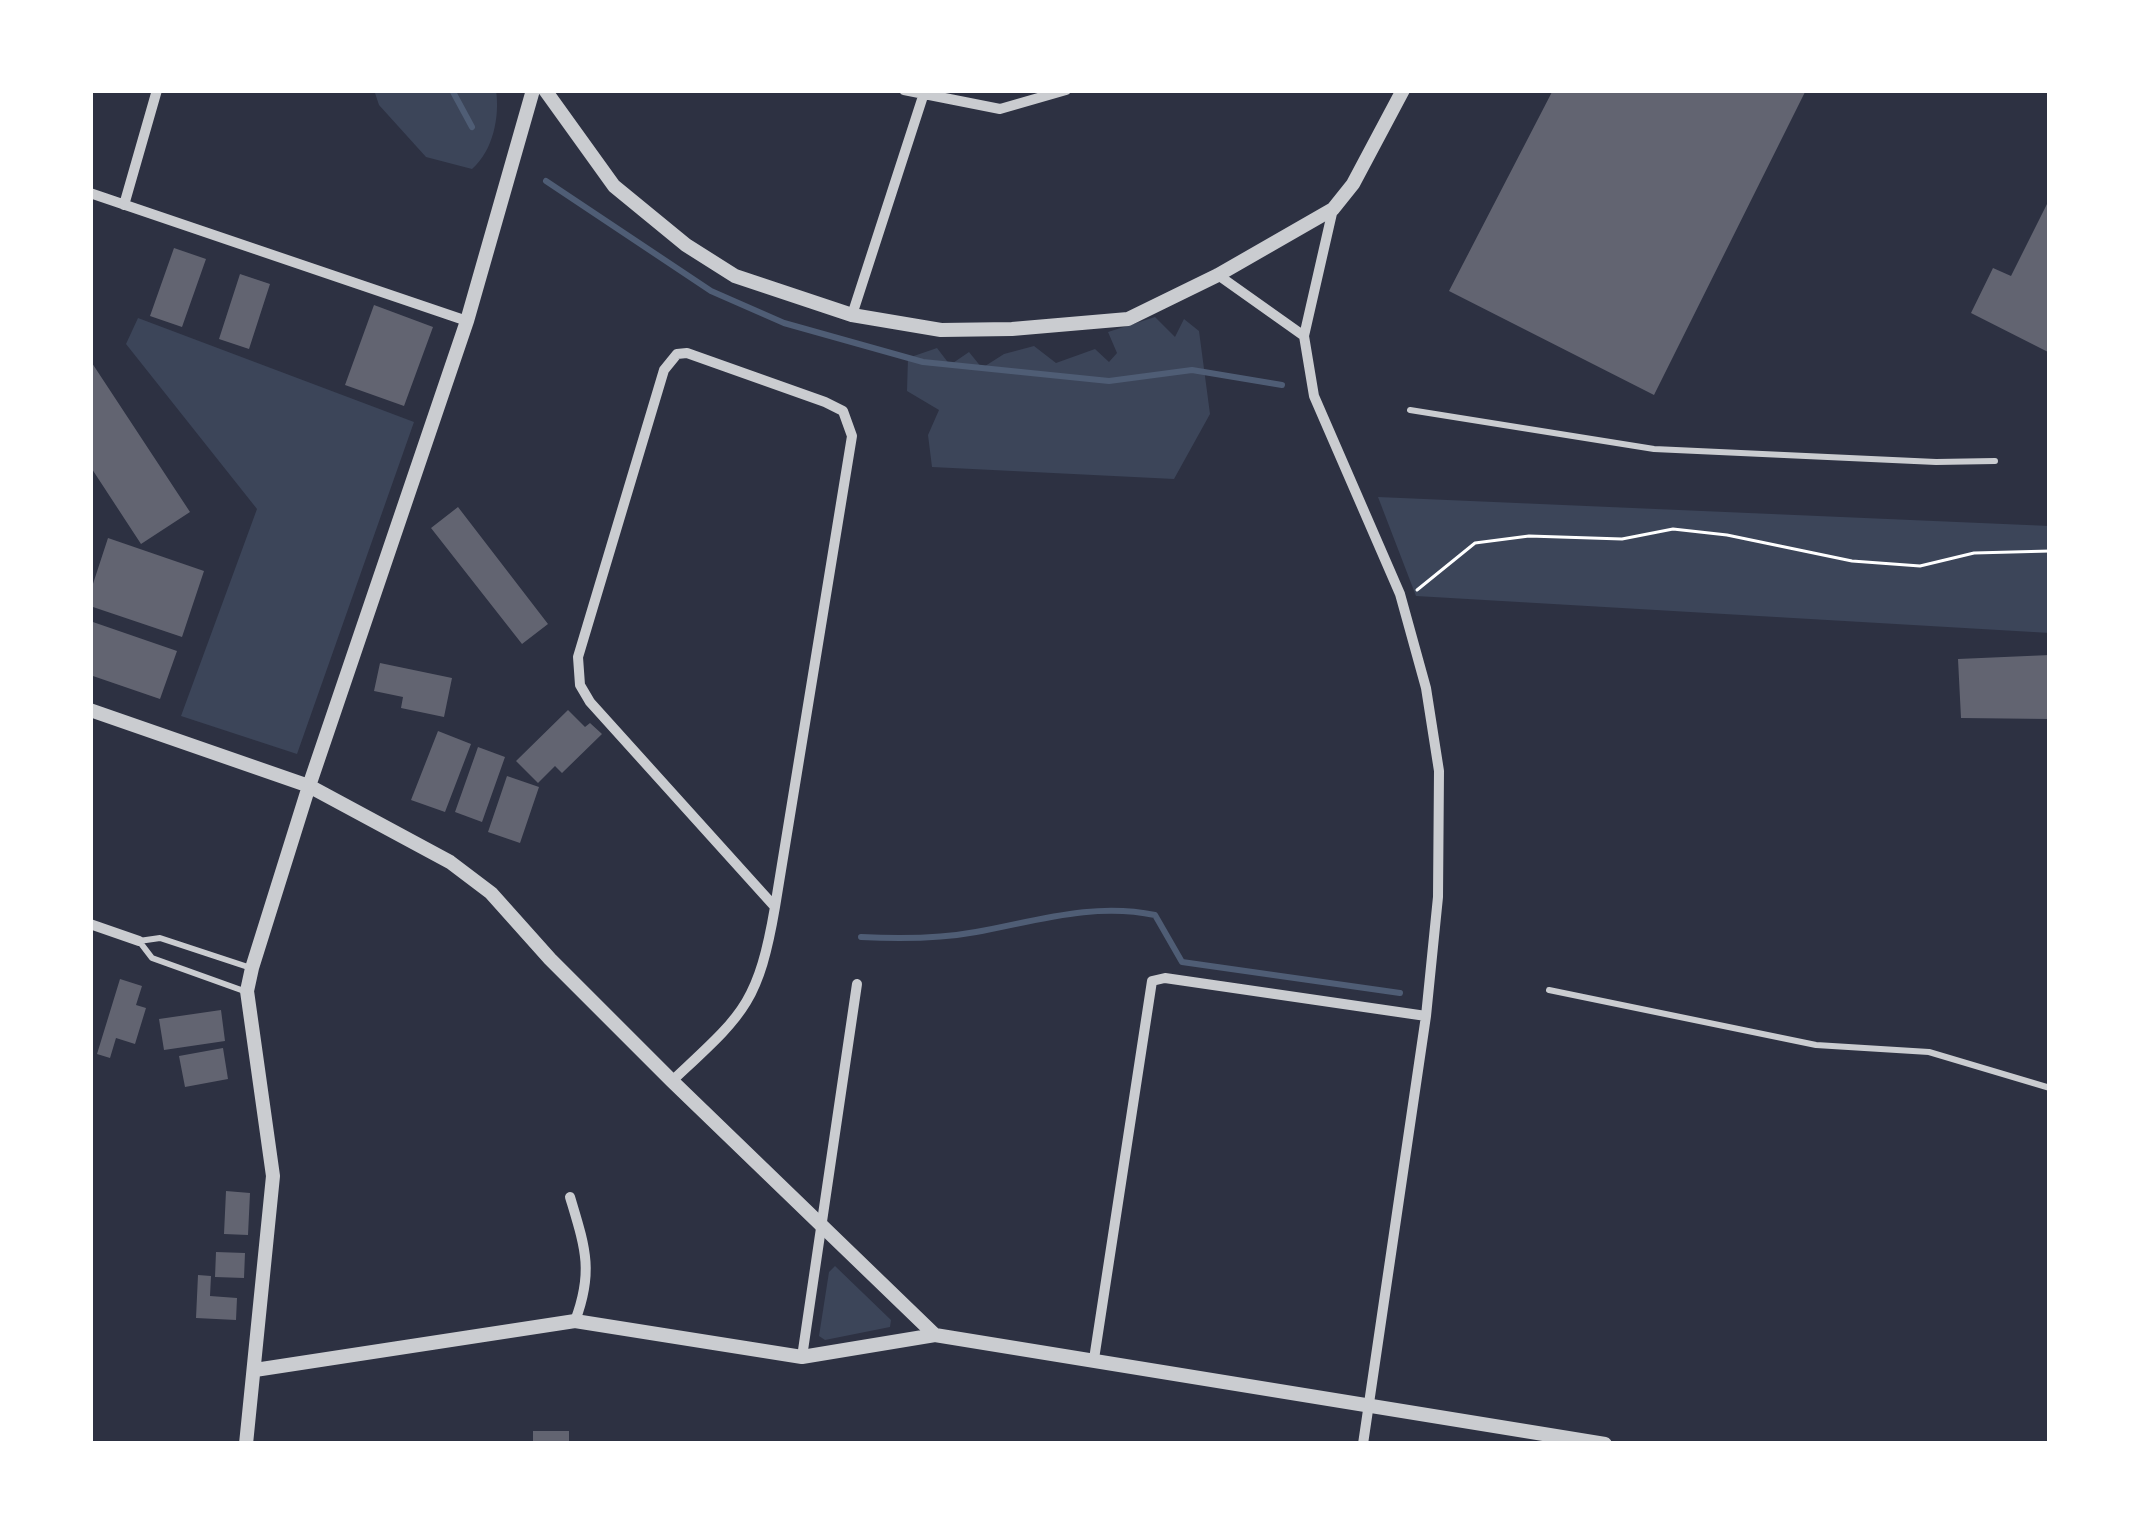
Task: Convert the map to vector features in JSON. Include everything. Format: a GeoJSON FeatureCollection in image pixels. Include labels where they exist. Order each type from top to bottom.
{"type":"FeatureCollection","features":[{"type":"Feature","properties":{"kind":"street"},"geometry":{"type":"LineString","coordinates":[[124,205],[157,90]]}},
{"type":"Feature","properties":{"kind":"street"},"geometry":{"type":"LineString","coordinates":[[246,1444],[273,1176],[247,992],[252,968],[309,785],[467,321],[533,90]]}},
{"type":"Feature","properties":{"kind":"street"},"geometry":{"type":"LineString","coordinates":[[545,90],[614,186],[686,245],[735,276],[852,315],[941,330],[1128,319],[1218,275],[1333,209],[1353,184],[1403,90]]}},
{"type":"Feature","properties":{"kind":"street"},"geometry":{"type":"LineString","coordinates":[[904,90],[1000,109],[1066,90]]}},
{"type":"Feature","properties":{"kind":"street"},"geometry":{"type":"LineString","coordinates":[[852,315],[924,93]]}},
{"type":"Feature","properties":{"kind":"street"},"geometry":{"type":"LineString","coordinates":[[90,193],[467,321]]}},
{"type":"Feature","properties":{"kind":"street"},"geometry":{"type":"LineString","coordinates":[[1333,209],[1304,336],[1314,396],[1402,603],[1426,688],[1439,771],[1438,897],[1426,1016],[1363,1444]]}},
{"type":"Feature","properties":{"kind":"street"},"geometry":{"type":"LineString","coordinates":[[1218,275],[1304,336]]}},
{"type":"Feature","properties":{"kind":"street"},"geometry":{"type":"LineString","coordinates":[[672,1081],[733,1024],[753,995],[766,958],[775,907],[852,436],[843,411],[825,402],[687,353],[677,354],[664,370],[578,657],[577,674],[590,702],[775,907]]}},
{"type":"Feature","properties":{"kind":"street"},"geometry":{"type":"LineString","coordinates":[[90,710],[309,785],[451,862],[491,893],[672,1081],[934,1335]]}},
{"type":"Feature","properties":{"kind":"street"},"geometry":{"type":"LineString","coordinates":[[90,924],[139,941]]}},
{"type":"Feature","properties":{"kind":"street"},"geometry":{"type":"LineString","coordinates":[[1094,1359],[1153,981],[1165,978],[1426,1016]]}},
{"type":"Feature","properties":{"kind":"street"},"geometry":{"type":"LineString","coordinates":[[802,1357],[857,984]]}},
{"type":"Feature","properties":{"kind":"street"},"geometry":{"type":"LineString","coordinates":[[570,1197],[587,1255],[587,1289],[575,1322]]}},
{"type":"Feature","properties":{"kind":"street"},"geometry":{"type":"LineString","coordinates":[[255,1370],[575,1322],[802,1357],[934,1335],[1605,1444]]}},
{"type":"Feature","properties":{"kind":"lane"},"geometry":{"type":"LineString","coordinates":[[1410,410],[1654,449],[1995,461]]}},
{"type":"Feature","properties":{"kind":"lane"},"geometry":{"type":"LineString","coordinates":[[247,992],[152,958],[139,941],[160,938],[252,968]]}},
{"type":"Feature","properties":{"kind":"lane"},"geometry":{"type":"LineString","coordinates":[[1549,990],[1816,1045],[1929,1052],[2050,1088]]}},
{"type":"Feature","properties":{"kind":"path"},"geometry":{"type":"LineString","coordinates":[[1402,603],[1458,553],[1475,543],[1500,538],[1622,539],[1673,529],[1852,560],[1920,566],[1974,553],[2050,551]]}},
{"type":"Feature","properties":{"kind":"shaded area"},"geometry":{"type":"Polygon","coordinates":[[[374,90],[496,90],[496,122],[485,153],[472,169],[426,157],[379,105],[374,90]]]}},
{"type":"Feature","properties":{"kind":"shaded area"},"geometry":{"type":"Polygon","coordinates":[[[1155,317],[1175,337],[1184,319],[1199,331],[1210,414],[1174,479],[932,467],[928,435],[939,410],[907,391],[908,358],[937,348],[950,365],[969,352],[982,368],[1004,354],[1034,346],[1056,363],[1095,349],[1109,362],[1117,353],[1108,332],[1155,317]]]}},
{"type":"Feature","properties":{"kind":"shaded area"},"geometry":{"type":"Polygon","coordinates":[[[138,318],[414,422],[297,754],[181,716],[257,509],[126,344],[138,318]]]}},
{"type":"Feature","properties":{"kind":"shaded area"},"geometry":{"type":"Polygon","coordinates":[[[1378,497],[2050,526],[2050,633],[1416,596],[1378,497]]]}},
{"type":"Feature","properties":{"kind":"shaded area"},"geometry":{"type":"Polygon","coordinates":[[[835,1266],[891,1320],[890,1327],[825,1340],[819,1336],[829,1272],[835,1266]]]}},
{"type":"Feature","properties":{"kind":"building"},"geometry":{"type":"Polygon","coordinates":[[[1553,90],[1806,90],[1654,395],[1449,291],[1553,90]]]}},
{"type":"Feature","properties":{"kind":"building"},"geometry":{"type":"Polygon","coordinates":[[[2050,198],[2050,353],[1971,313],[1993,268],[2011,276],[2050,198]]]}},
{"type":"Feature","properties":{"kind":"building"},"geometry":{"type":"Polygon","coordinates":[[[174,248],[206,259],[182,327],[150,316],[174,248]]]}},
{"type":"Feature","properties":{"kind":"building"},"geometry":{"type":"Polygon","coordinates":[[[240,274],[270,284],[249,349],[219,339],[240,274]]]}},
{"type":"Feature","properties":{"kind":"building"},"geometry":{"type":"Polygon","coordinates":[[[374,305],[433,327],[404,406],[345,385],[374,305]]]}},
{"type":"Feature","properties":{"kind":"building"},"geometry":{"type":"Polygon","coordinates":[[[90,360],[190,512],[141,544],[90,466],[90,360]]]}},
{"type":"Feature","properties":{"kind":"building"},"geometry":{"type":"Polygon","coordinates":[[[458,507],[548,624],[522,644],[431,528],[458,507]]]}},
{"type":"Feature","properties":{"kind":"building"},"geometry":{"type":"Polygon","coordinates":[[[108,538],[204,571],[182,637],[90,606],[108,538]]]}},
{"type":"Feature","properties":{"kind":"building"},"geometry":{"type":"Polygon","coordinates":[[[90,621],[177,651],[160,699],[90,675],[90,621]]]}},
{"type":"Feature","properties":{"kind":"building"},"geometry":{"type":"Polygon","coordinates":[[[2050,655],[2050,719],[1961,718],[1958,659],[2050,655]]]}},
{"type":"Feature","properties":{"kind":"building"},"geometry":{"type":"Polygon","coordinates":[[[380,663],[452,678],[444,717],[401,708],[403,697],[374,691],[380,663]]]}},
{"type":"Feature","properties":{"kind":"building"},"geometry":{"type":"Polygon","coordinates":[[[568,710],[585,727],[590,723],[602,734],[562,773],[555,766],[538,783],[516,761],[568,710]]]}},
{"type":"Feature","properties":{"kind":"building"},"geometry":{"type":"Polygon","coordinates":[[[438,731],[471,744],[445,812],[411,800],[438,731]]]}},
{"type":"Feature","properties":{"kind":"building"},"geometry":{"type":"Polygon","coordinates":[[[478,747],[505,757],[482,822],[455,812],[478,747]]]}},
{"type":"Feature","properties":{"kind":"building"},"geometry":{"type":"Polygon","coordinates":[[[507,776],[539,787],[520,843],[488,832],[507,776]]]}},
{"type":"Feature","properties":{"kind":"building"},"geometry":{"type":"Polygon","coordinates":[[[120,979],[142,986],[136,1005],[146,1008],[135,1044],[116,1038],[110,1058],[97,1054],[120,979]]]}},
{"type":"Feature","properties":{"kind":"building"},"geometry":{"type":"Polygon","coordinates":[[[221,1010],[225,1041],[164,1050],[159,1019],[221,1010]]]}},
{"type":"Feature","properties":{"kind":"building"},"geometry":{"type":"Polygon","coordinates":[[[223,1048],[228,1079],[185,1087],[179,1056],[223,1048]]]}},
{"type":"Feature","properties":{"kind":"building"},"geometry":{"type":"Polygon","coordinates":[[[226,1191],[250,1193],[248,1235],[224,1234],[226,1191]]]}},
{"type":"Feature","properties":{"kind":"building"},"geometry":{"type":"Polygon","coordinates":[[[216,1252],[245,1253],[244,1278],[215,1277],[216,1252]]]}},
{"type":"Feature","properties":{"kind":"building"},"geometry":{"type":"Polygon","coordinates":[[[198,1275],[211,1276],[210,1296],[237,1298],[236,1320],[196,1318],[198,1275]]]}},
{"type":"Feature","properties":{"kind":"building"},"geometry":{"type":"Polygon","coordinates":[[[533,1431],[569,1431],[569,1444],[533,1444],[533,1431]]]}},
{"type":"Feature","properties":{"kind":"waterway"},"geometry":{"type":"LineString","coordinates":[[452,90],[472,127]]}},
{"type":"Feature","properties":{"kind":"waterway"},"geometry":{"type":"LineString","coordinates":[[546,181],[711,291],[784,323],[923,362],[1109,381],[1192,370],[1282,385]]}},
{"type":"Feature","properties":{"kind":"waterway"},"geometry":{"type":"LineString","coordinates":[[861,937],[947,936],[1065,915],[1132,912],[1155,915],[1182,962],[1400,993]]}}]}
